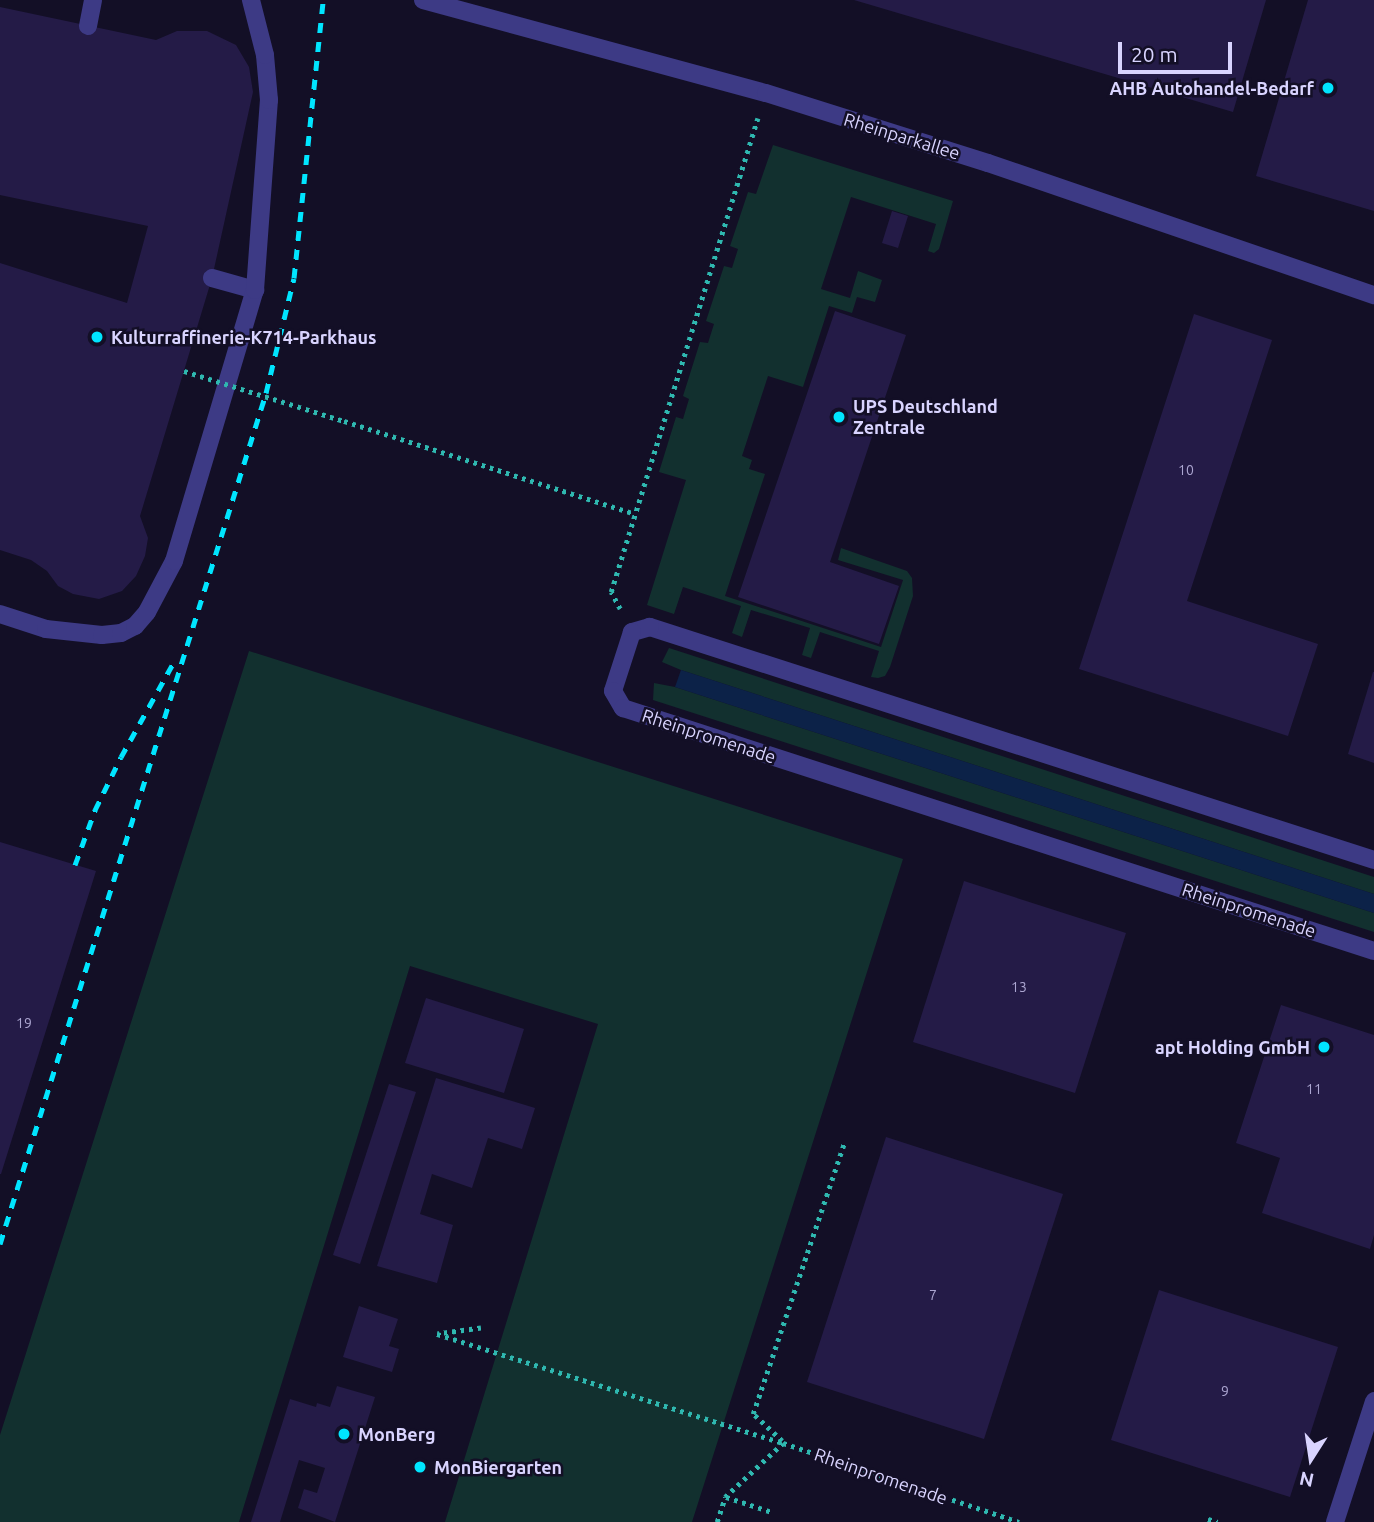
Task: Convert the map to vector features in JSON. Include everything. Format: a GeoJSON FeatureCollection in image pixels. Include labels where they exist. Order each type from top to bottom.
{"type":"FeatureCollection","features":[{"type":"Feature","properties":{"kind":"street"},"geometry":{"type":"LineString","coordinates":[[88,26],[93,0]]}},
{"type":"Feature","properties":{"kind":"street"},"geometry":{"type":"LineString","coordinates":[[0,614],[46,628],[102,635],[121,633],[135,626],[147,612],[174,561],[255,289],[270,100],[265,55],[251,0]]}},
{"type":"Feature","properties":{"kind":"street","name":"Rheinparkallee"},"geometry":{"type":"LineString","coordinates":[[423,0],[766,93],[988,163],[1374,295]]}},
{"type":"Feature","properties":{"kind":"street"},"geometry":{"type":"LineString","coordinates":[[212,278],[255,289]]}},
{"type":"Feature","properties":{"kind":"street"},"geometry":{"type":"LineString","coordinates":[[632,632],[650,626],[1374,860]]}},
{"type":"Feature","properties":{"kind":"street","name":"Rheinpromenade"},"geometry":{"type":"LineString","coordinates":[[632,632],[613,691],[623,708],[1374,951]]}},
{"type":"Feature","properties":{"kind":"street"},"geometry":{"type":"LineString","coordinates":[[1335,1522],[1374,1401]]}},
{"type":"Feature","properties":{"kind":"path"},"geometry":{"type":"LineString","coordinates":[[632,632],[611,592],[766,93]]}},
{"type":"Feature","properties":{"kind":"path"},"geometry":{"type":"LineString","coordinates":[[184,371],[635,513]]}},
{"type":"Feature","properties":{"kind":"path"},"geometry":{"type":"LineString","coordinates":[[717,1522],[725,1497],[783,1443],[753,1414],[844,1143]]}},
{"type":"Feature","properties":{"kind":"path","name":"Rheinpromenade"},"geometry":{"type":"LineString","coordinates":[[481,1328],[437,1334],[783,1443],[1018,1522]]}},
{"type":"Feature","properties":{"kind":"path"},"geometry":{"type":"LineString","coordinates":[[725,1497],[772,1512]]}},
{"type":"Feature","properties":{"kind":"path"},"geometry":{"type":"LineString","coordinates":[[1208,1519],[1218,1522]]}},
{"type":"Feature","properties":{"kind":"green space"},"geometry":{"type":"Polygon","coordinates":[[[773,145],[953,201],[939,249],[934,253],[928,251],[936,224],[851,197],[821,289],[850,298],[858,271],[882,280],[875,302],[857,297],[852,313],[829,306],[803,387],[768,376],[742,456],[752,460],[749,469],[765,474],[725,596],[881,647],[903,580],[838,560],[841,548],[907,571],[912,578],[913,596],[890,667],[885,676],[878,678],[871,677],[879,651],[820,632],[811,658],[802,655],[810,628],[751,610],[742,637],[732,633],[741,606],[683,587],[674,614],[647,605],[686,480],[659,472],[676,417],[683,419],[689,399],[683,396],[700,342],[708,343],[714,324],[706,321],[724,266],[732,268],[738,249],[730,246],[748,192],[756,194],[773,145]]]}},
{"type":"Feature","properties":{"kind":"green space"},"geometry":{"type":"Polygon","coordinates":[[[669,648],[1374,877],[1374,894],[681,670],[662,662],[669,648]]]}},
{"type":"Feature","properties":{"kind":"green space"},"geometry":{"type":"Polygon","coordinates":[[[249,651],[903,859],[692,1522],[445,1522],[598,1024],[410,966],[239,1522],[0,1522],[0,1435],[249,651]]]}},
{"type":"Feature","properties":{"kind":"green space"},"geometry":{"type":"Polygon","coordinates":[[[654,683],[675,687],[1374,913],[1374,932],[653,700],[654,683]]]}},
{"type":"Feature","properties":{"kind":"water"},"geometry":{"type":"Polygon","coordinates":[[[681,670],[1374,894],[1374,913],[675,687],[681,670]]]}},
{"type":"Feature","properties":{"kind":"building"},"geometry":{"type":"Polygon","coordinates":[[[854,0],[1266,0],[1233,112],[854,0]]]}},
{"type":"Feature","properties":{"kind":"building","name":"AHB Autohandel-Bedarf"},"geometry":{"type":"Polygon","coordinates":[[[1308,0],[1374,0],[1374,211],[1256,176],[1308,0]]]}},
{"type":"Feature","properties":{"kind":"building","name":"Kulturraffinerie-K714-Parkhaus"},"geometry":{"type":"Polygon","coordinates":[[[0,7],[156,40],[177,31],[207,31],[236,45],[249,67],[253,92],[212,278],[140,516],[148,538],[145,556],[136,576],[122,591],[99,599],[73,594],[58,586],[47,571],[31,560],[0,550],[0,263],[127,303],[148,226],[0,195],[0,7]]]}},
{"type":"Feature","properties":{"kind":"building"},"geometry":{"type":"Polygon","coordinates":[[[892,211],[908,216],[898,248],[882,243],[892,211]]]}},
{"type":"Feature","properties":{"kind":"building","name":"UPS Deutschland Zentrale"},"geometry":{"type":"Polygon","coordinates":[[[835,311],[906,335],[830,562],[899,586],[879,644],[738,597],[835,311]]]}},
{"type":"Feature","properties":{"kind":"building"},"geometry":{"type":"Polygon","coordinates":[[[1194,314],[1272,340],[1187,601],[1318,644],[1288,736],[1079,669],[1194,314]]]}},
{"type":"Feature","properties":{"kind":"building"},"geometry":{"type":"Polygon","coordinates":[[[1374,672],[1374,763],[1348,754],[1374,672]]]}},
{"type":"Feature","properties":{"kind":"building"},"geometry":{"type":"Polygon","coordinates":[[[0,842],[96,871],[1,1174],[0,1174],[0,842]]]}},
{"type":"Feature","properties":{"kind":"building"},"geometry":{"type":"Polygon","coordinates":[[[964,881],[1126,933],[1075,1093],[913,1042],[964,881]]]}},
{"type":"Feature","properties":{"kind":"building"},"geometry":{"type":"Polygon","coordinates":[[[426,998],[524,1029],[504,1093],[405,1063],[426,998]]]}},
{"type":"Feature","properties":{"kind":"building"},"geometry":{"type":"Polygon","coordinates":[[[1281,1005],[1374,1035],[1374,1235],[1370,1249],[1262,1213],[1280,1158],[1236,1143],[1281,1005]]]}},
{"type":"Feature","properties":{"kind":"building"},"geometry":{"type":"Polygon","coordinates":[[[436,1078],[535,1108],[522,1149],[488,1138],[472,1188],[432,1174],[420,1214],[453,1225],[437,1283],[377,1266],[436,1078]]]}},
{"type":"Feature","properties":{"kind":"building"},"geometry":{"type":"Polygon","coordinates":[[[389,1084],[416,1092],[360,1264],[333,1255],[389,1084]]]}},
{"type":"Feature","properties":{"kind":"building"},"geometry":{"type":"Polygon","coordinates":[[[886,1137],[1063,1194],[984,1439],[807,1382],[886,1137]]]}},
{"type":"Feature","properties":{"kind":"building"},"geometry":{"type":"Polygon","coordinates":[[[1159,1290],[1338,1347],[1290,1497],[1111,1440],[1159,1290]]]}},
{"type":"Feature","properties":{"kind":"building"},"geometry":{"type":"Polygon","coordinates":[[[359,1306],[398,1319],[389,1346],[399,1349],[392,1372],[343,1357],[359,1306]]]}},
{"type":"Feature","properties":{"kind":"building"},"geometry":{"type":"Polygon","coordinates":[[[337,1386],[375,1397],[335,1522],[298,1508],[304,1489],[317,1493],[325,1468],[299,1460],[280,1522],[251,1522],[290,1399],[316,1407],[317,1403],[330,1407],[337,1386]]]}},
{"type":"Feature","properties":{"kind":"railway"},"geometry":{"type":"LineString","coordinates":[[0,1244],[266,393],[294,278],[323,0]]}},
{"type":"Feature","properties":{"kind":"railway"},"geometry":{"type":"LineString","coordinates":[[75,865],[95,810],[175,660]]}},
{"type":"Feature","properties":{"kind":"place","name":"AHB Autohandel-Bedarf"},"geometry":{"type":"Point","coordinates":[1328,88]}},
{"type":"Feature","properties":{"kind":"place","name":"Kulturraffinerie-K714-Parkhaus"},"geometry":{"type":"Point","coordinates":[97,337]}},
{"type":"Feature","properties":{"kind":"place","name":"UPS Deutschland Zentrale"},"geometry":{"type":"Point","coordinates":[839,417]}},
{"type":"Feature","properties":{"kind":"place","name":"apt Holding GmbH"},"geometry":{"type":"Point","coordinates":[1324,1047]}},
{"type":"Feature","properties":{"kind":"place","name":"MonBerg"},"geometry":{"type":"Point","coordinates":[344,1434]}},
{"type":"Feature","properties":{"kind":"place","name":"MonBiergarten"},"geometry":{"type":"Point","coordinates":[420,1467]}}]}
